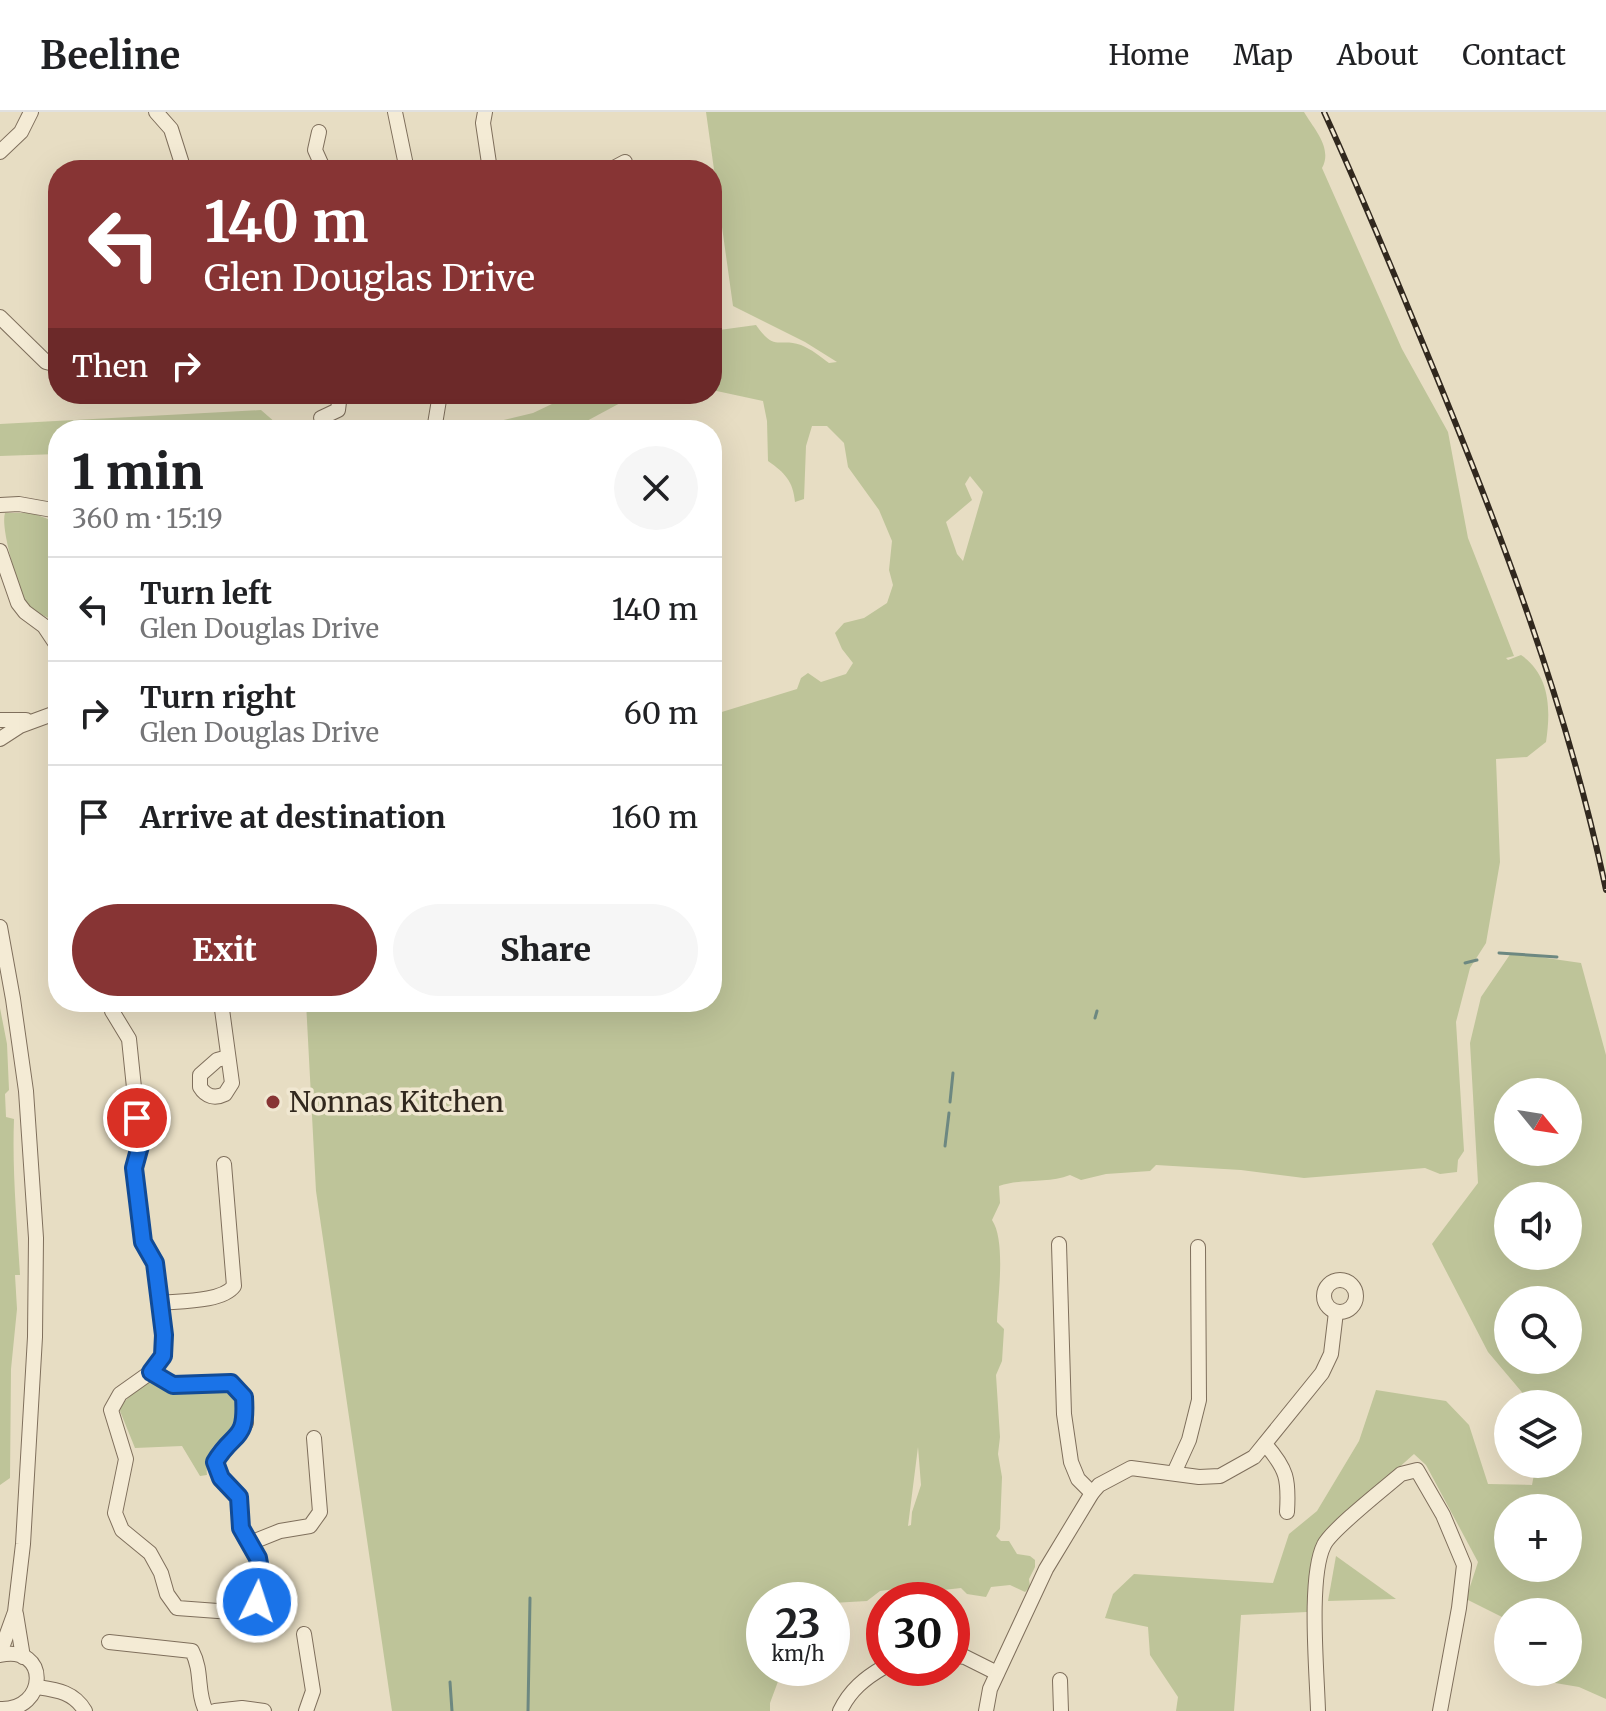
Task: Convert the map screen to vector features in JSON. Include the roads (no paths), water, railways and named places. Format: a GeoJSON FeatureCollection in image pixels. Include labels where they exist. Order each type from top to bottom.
{"type":"FeatureCollection","features":[{"type":"Feature","properties":{"kind":"street"},"geometry":{"type":"LineString","coordinates":[[0,152],[21,132],[31,112]]}},
{"type":"Feature","properties":{"kind":"street"},"geometry":{"type":"LineString","coordinates":[[156,112],[171,129],[181,160]]}},
{"type":"Feature","properties":{"kind":"street"},"geometry":{"type":"LineString","coordinates":[[395,112],[405,160]]}},
{"type":"Feature","properties":{"kind":"street"},"geometry":{"type":"LineString","coordinates":[[401,139],[403,112]]}},
{"type":"Feature","properties":{"kind":"street"},"geometry":{"type":"LineString","coordinates":[[485,112],[483,123],[489,160]]}},
{"type":"Feature","properties":{"kind":"street"},"geometry":{"type":"LineString","coordinates":[[319,132],[315,150],[320,160]]}},
{"type":"Feature","properties":{"kind":"street"},"geometry":{"type":"LineString","coordinates":[[0,317],[48,362]]}},
{"type":"Feature","properties":{"kind":"street"},"geometry":{"type":"LineString","coordinates":[[321,418],[338,410],[339,404]]}},
{"type":"Feature","properties":{"kind":"street"},"geometry":{"type":"LineString","coordinates":[[0,505],[19,504],[48,509]]}},
{"type":"Feature","properties":{"kind":"street"},"geometry":{"type":"LineString","coordinates":[[0,551],[18,603],[48,632]]}},
{"type":"Feature","properties":{"kind":"street"},"geometry":{"type":"LineString","coordinates":[[0,739],[48,715]]}},
{"type":"Feature","properties":{"kind":"street"},"geometry":{"type":"LineString","coordinates":[[0,720],[35,720]]}},
{"type":"Feature","properties":{"kind":"street"},"geometry":{"type":"LineString","coordinates":[[0,927],[26,1091],[36,1238],[29,1455],[15,1612],[0,1654],[23,1657],[30,1662],[37,1676],[32,1700],[15,1711],[0,1709]]}},
{"type":"Feature","properties":{"kind":"street"},"geometry":{"type":"LineString","coordinates":[[113,1012],[129,1039],[140,1146],[134,1168],[143,1242],[155,1263],[163,1356],[151,1372],[120,1394],[111,1410],[126,1459],[115,1513],[122,1530],[150,1553],[161,1573],[167,1594],[177,1608],[245,1613],[257,1602],[261,1575],[258,1558],[241,1528],[239,1497],[221,1478],[215,1462],[246,1423],[244,1397],[231,1383],[173,1385],[151,1372]]}},
{"type":"Feature","properties":{"kind":"street"},"geometry":{"type":"LineString","coordinates":[[222,1012],[228,1057]]}},
{"type":"Feature","properties":{"kind":"street"},"geometry":{"type":"LineString","coordinates":[[160,1303],[218,1296],[230,1292],[234,1286],[224,1164]]}},
{"type":"Feature","properties":{"kind":"street"},"geometry":{"type":"LineString","coordinates":[[1059,1244],[1064,1414],[1071,1462],[1078,1479],[1092,1493]]}},
{"type":"Feature","properties":{"kind":"street"},"geometry":{"type":"LineString","coordinates":[[1174,1473],[1189,1440],[1199,1400],[1198,1247]]}},
{"type":"Feature","properties":{"kind":"street"},"geometry":{"type":"LineString","coordinates":[[986,1711],[990,1689],[1046,1569],[1099,1485],[1131,1468],[1199,1477],[1220,1476],[1254,1457],[1322,1373],[1331,1354],[1336,1312]]}},
{"type":"Feature","properties":{"kind":"street"},"geometry":{"type":"LineString","coordinates":[[250,1543],[280,1531],[310,1526],[316,1521],[320,1512],[314,1438]]}},
{"type":"Feature","properties":{"kind":"street"},"geometry":{"type":"LineString","coordinates":[[1265,1444],[1288,1476],[1287,1512]]}},
{"type":"Feature","properties":{"kind":"street"},"geometry":{"type":"LineString","coordinates":[[1318,1711],[1315,1607],[1318,1563],[1325,1542],[1401,1474],[1417,1470],[1443,1515],[1464,1565],[1440,1711]]}},
{"type":"Feature","properties":{"kind":"street"},"geometry":{"type":"LineString","coordinates":[[15,1612],[23,1657]]}},
{"type":"Feature","properties":{"kind":"street"},"geometry":{"type":"LineString","coordinates":[[304,1634],[313,1691],[306,1711]]}},
{"type":"Feature","properties":{"kind":"street"},"geometry":{"type":"LineString","coordinates":[[109,1642],[192,1651],[199,1663],[199,1699],[206,1711]]}},
{"type":"Feature","properties":{"kind":"street"},"geometry":{"type":"LineString","coordinates":[[970,1660],[997,1673]]}},
{"type":"Feature","properties":{"kind":"street"},"geometry":{"type":"LineString","coordinates":[[840,1711],[845,1700],[866,1678]]}},
{"type":"Feature","properties":{"kind":"street"},"geometry":{"type":"LineString","coordinates":[[1060,1680],[1061,1711]]}},
{"type":"Feature","properties":{"kind":"street"},"geometry":{"type":"LineString","coordinates":[[37,1687],[65,1692],[85,1711]]}},
{"type":"Feature","properties":{"kind":"street"},"geometry":{"type":"LineString","coordinates":[[215,1711],[242,1708],[264,1711]]}},
{"type":"Feature","properties":{"kind":"waterway"},"geometry":{"type":"LineString","coordinates":[[1499,953],[1557,957]]}},
{"type":"Feature","properties":{"kind":"waterway"},"geometry":{"type":"LineString","coordinates":[[1465,963],[1477,960]]}},
{"type":"Feature","properties":{"kind":"waterway"},"geometry":{"type":"LineString","coordinates":[[1095,1018],[1097,1011]]}},
{"type":"Feature","properties":{"kind":"waterway"},"geometry":{"type":"LineString","coordinates":[[950,1102],[953,1073]]}},
{"type":"Feature","properties":{"kind":"waterway"},"geometry":{"type":"LineString","coordinates":[[945,1146],[949,1113]]}},
{"type":"Feature","properties":{"kind":"waterway"},"geometry":{"type":"LineString","coordinates":[[528,1711],[530,1598]]}},
{"type":"Feature","properties":{"kind":"waterway"},"geometry":{"type":"LineString","coordinates":[[450,1682],[452,1711]]}},
{"type":"Feature","properties":{"kind":"railway"},"geometry":{"type":"LineString","coordinates":[[1324,112],[1414,321],[1505,550],[1572,752],[1606,890]]}},
{"type":"Feature","properties":{"kind":"place","name":"Nonnas Kitchen"},"geometry":{"type":"Point","coordinates":[273,1102]}}]}
